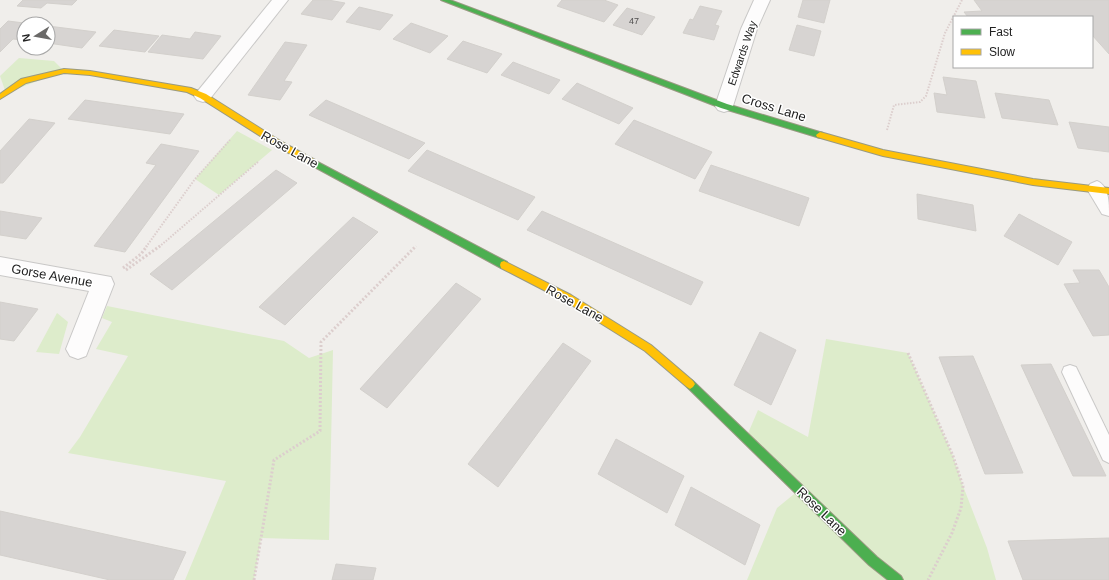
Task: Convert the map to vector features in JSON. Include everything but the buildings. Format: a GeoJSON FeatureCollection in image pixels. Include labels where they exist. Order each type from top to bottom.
{"type":"FeatureCollection","features":[{"type":"Feature","properties":{"kind":"street"},"geometry":{"type":"LineString","coordinates":[[203,96],[280,0]]}},
{"type":"Feature","properties":{"kind":"street","name":"Cross Lane"},"geometry":{"type":"LineString","coordinates":[[444,0],[724,106],[883,153],[1033,182],[1103,190]]}},
{"type":"Feature","properties":{"kind":"street","name":"Edwards Way"},"geometry":{"type":"LineString","coordinates":[[724,106],[749,29],[762,0]]}},
{"type":"Feature","properties":{"kind":"street","name":"Rose Lane"},"geometry":{"type":"LineString","coordinates":[[0,97],[24,81],[64,71],[90,73],[188,90],[203,96],[244,123],[280,144],[433,228],[568,298],[648,348],[695,388],[873,561],[897,580]]}},
{"type":"Feature","properties":{"kind":"street"},"geometry":{"type":"LineString","coordinates":[[1103,190],[1109,208]]}},
{"type":"Feature","properties":{"kind":"street","name":"Gorse Avenue"},"geometry":{"type":"LineString","coordinates":[[0,266],[103,284]]}},
{"type":"Feature","properties":{"kind":"street"},"geometry":{"type":"LineString","coordinates":[[78,349],[103,284]]}},
{"type":"Feature","properties":{"kind":"lane"},"geometry":{"type":"LineString","coordinates":[[1070,372],[1109,454]]}},
{"type":"Feature","properties":{"kind":"path"},"geometry":{"type":"LineString","coordinates":[[954,16],[962,0]]}},
{"type":"Feature","properties":{"kind":"path"},"geometry":{"type":"LineString","coordinates":[[883,153],[891,111],[894,105],[920,102],[926,96],[945,33],[953,17]]}},
{"type":"Feature","properties":{"kind":"path"},"geometry":{"type":"LineString","coordinates":[[103,284],[141,254],[195,180],[244,123]]}},
{"type":"Feature","properties":{"kind":"path"},"geometry":{"type":"LineString","coordinates":[[103,284],[148,256],[280,144]]}},
{"type":"Feature","properties":{"kind":"path"},"geometry":{"type":"LineString","coordinates":[[254,580],[274,460],[320,431],[321,342],[433,228]]}},
{"type":"Feature","properties":{"kind":"path"},"geometry":{"type":"LineString","coordinates":[[908,353],[953,456],[963,486],[961,508],[952,533],[928,580]]}},
{"type":"Feature","properties":{"kind":"green space"},"geometry":{"type":"Polygon","coordinates":[[[19,58],[54,61],[64,71],[6,93],[0,76],[19,58]]]}},
{"type":"Feature","properties":{"kind":"green space"},"geometry":{"type":"Polygon","coordinates":[[[237,131],[272,150],[219,195],[195,179],[237,131]]]}},
{"type":"Feature","properties":{"kind":"green space"},"geometry":{"type":"Polygon","coordinates":[[[107,306],[284,341],[309,358],[333,350],[329,540],[261,538],[254,580],[185,580],[226,481],[68,453],[80,437],[128,356],[96,349],[112,322],[102,318],[107,306]]]}},
{"type":"Feature","properties":{"kind":"green space"},"geometry":{"type":"Polygon","coordinates":[[[57,313],[68,322],[59,354],[36,352],[57,313]]]}},
{"type":"Feature","properties":{"kind":"green space"},"geometry":{"type":"Polygon","coordinates":[[[826,339],[908,353],[953,456],[987,548],[996,580],[747,580],[777,508],[799,490],[746,438],[758,410],[808,437],[826,339]]]}},
{"type":"Feature","properties":{"kind":"traffic: fast"},"geometry":{"type":"LineString","coordinates":[[444,0],[724,106],[820,135]]}},
{"type":"Feature","properties":{"kind":"traffic: fast"},"geometry":{"type":"LineString","coordinates":[[312,162],[504,265]]}},
{"type":"Feature","properties":{"kind":"traffic: fast"},"geometry":{"type":"LineString","coordinates":[[690,384],[873,561],[897,580]]}},
{"type":"Feature","properties":{"kind":"traffic: slow"},"geometry":{"type":"LineString","coordinates":[[0,97],[24,81],[64,71],[90,73],[188,90],[203,96],[279,144],[312,162]]}},
{"type":"Feature","properties":{"kind":"traffic: slow"},"geometry":{"type":"LineString","coordinates":[[820,135],[883,153],[1033,182],[1109,191]]}},
{"type":"Feature","properties":{"kind":"traffic: slow"},"geometry":{"type":"LineString","coordinates":[[504,265],[568,298],[648,348],[690,384]]}}]}
